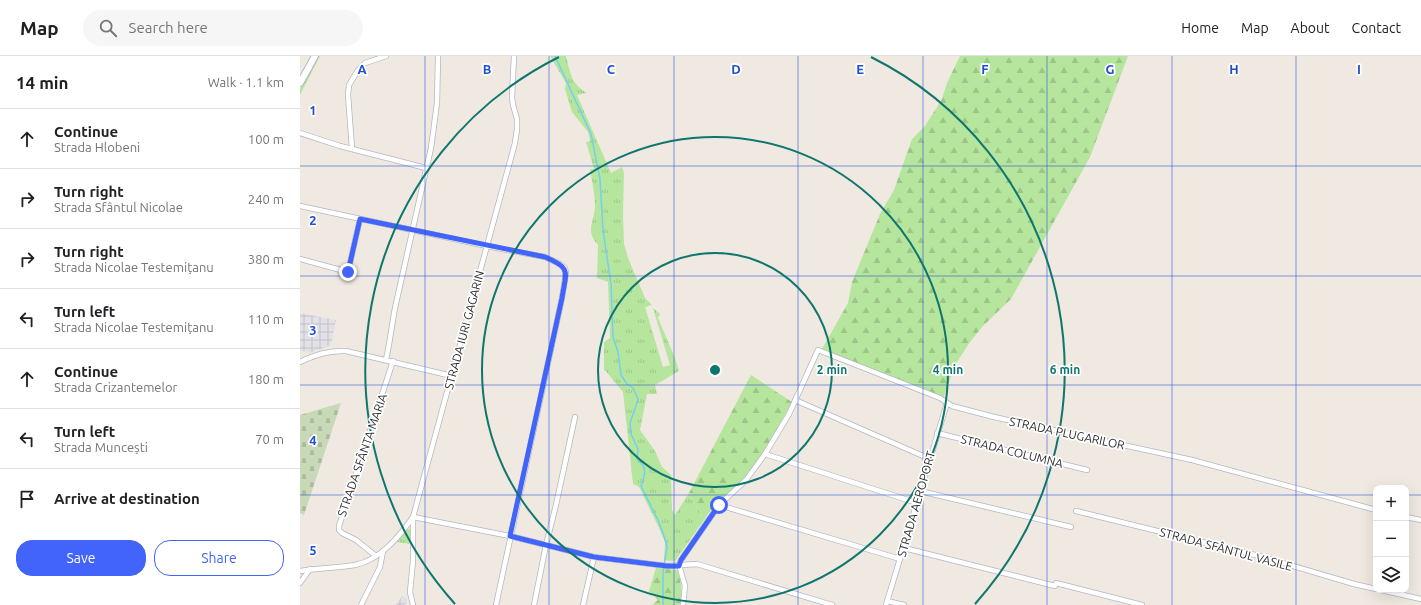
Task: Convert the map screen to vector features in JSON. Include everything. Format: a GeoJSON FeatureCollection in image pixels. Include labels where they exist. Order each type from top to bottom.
{"type":"FeatureCollection","features":[{"type":"Feature","properties":{"kind":"main road"},"geometry":{"type":"LineString","coordinates":[[300,83],[303,74],[315,56]]}},
{"type":"Feature","properties":{"kind":"street"},"geometry":{"type":"LineString","coordinates":[[352,148],[348,95],[349,84],[358,70],[365,63],[386,56]]}},
{"type":"Feature","properties":{"kind":"street"},"geometry":{"type":"LineString","coordinates":[[386,359],[392,335],[392,319],[426,168],[437,103],[438,56]]}},
{"type":"Feature","properties":{"kind":"street","name":"STRADA IURI GAGARIN"},"geometry":{"type":"LineString","coordinates":[[413,605],[410,592],[413,561],[413,517],[515,143],[517,119],[512,97],[514,56]]}},
{"type":"Feature","properties":{"kind":"street"},"geometry":{"type":"LineString","coordinates":[[300,133],[340,146],[426,168]]}},
{"type":"Feature","properties":{"kind":"street"},"geometry":{"type":"LineString","coordinates":[[300,206],[545,257],[565,268],[566,273],[533,436],[496,605]]}},
{"type":"Feature","properties":{"kind":"street"},"geometry":{"type":"LineString","coordinates":[[300,259],[348,272],[360,219]]}},
{"type":"Feature","properties":{"kind":"street"},"geometry":{"type":"LineString","coordinates":[[300,362],[317,354],[335,350],[346,351],[386,359],[452,376]]}},
{"type":"Feature","properties":{"kind":"street","name":"STRADA PLUGARILOR"},"geometry":{"type":"LineString","coordinates":[[795,400],[818,350],[940,398],[952,406],[1024,424],[1192,460],[1373,509]]}},
{"type":"Feature","properties":{"kind":"street","name":"STRADA SFÂNTA MARIA"},"geometry":{"type":"LineString","coordinates":[[376,556],[356,540],[342,533],[339,530],[339,526],[393,361]]}},
{"type":"Feature","properties":{"kind":"street"},"geometry":{"type":"LineString","coordinates":[[682,605],[685,586],[679,566],[681,560],[719,505],[746,480],[765,454],[789,414],[795,400],[930,459]]}},
{"type":"Feature","properties":{"kind":"street","name":"STRADA AEROPORT"},"geometry":{"type":"LineString","coordinates":[[887,603],[947,403]]}},
{"type":"Feature","properties":{"kind":"street"},"geometry":{"type":"LineString","coordinates":[[534,605],[574,417]]}},
{"type":"Feature","properties":{"kind":"street","name":"STRADA COLUMNA"},"geometry":{"type":"LineString","coordinates":[[937,433],[1087,470]]}},
{"type":"Feature","properties":{"kind":"street"},"geometry":{"type":"LineString","coordinates":[[765,454],[917,503]]}},
{"type":"Feature","properties":{"kind":"street"},"geometry":{"type":"LineString","coordinates":[[920,490],[1071,528]]}},
{"type":"Feature","properties":{"kind":"street"},"geometry":{"type":"LineString","coordinates":[[719,505],[900,559]]}},
{"type":"Feature","properties":{"kind":"street","name":"STRADA SFÂNTUL VASILE"},"geometry":{"type":"LineString","coordinates":[[1076,511],[1259,556],[1373,588]]}},
{"type":"Feature","properties":{"kind":"street"},"geometry":{"type":"LineString","coordinates":[[300,571],[357,565],[369,560],[384,551],[402,533],[413,517],[510,536],[594,557],[667,566],[697,564],[832,605]]}},
{"type":"Feature","properties":{"kind":"street"},"geometry":{"type":"LineString","coordinates":[[1409,518],[1421,520]]}},
{"type":"Feature","properties":{"kind":"street"},"geometry":{"type":"LineString","coordinates":[[904,548],[1142,605]]}},
{"type":"Feature","properties":{"kind":"street"},"geometry":{"type":"LineString","coordinates":[[361,605],[380,567],[384,551]]}},
{"type":"Feature","properties":{"kind":"street"},"geometry":{"type":"LineString","coordinates":[[583,605],[594,557]]}},
{"type":"Feature","properties":{"kind":"street"},"geometry":{"type":"LineString","coordinates":[[300,583],[310,569]]}},
{"type":"Feature","properties":{"kind":"street"},"geometry":{"type":"LineString","coordinates":[[1394,593],[1421,599]]}},
{"type":"Feature","properties":{"kind":"street"},"geometry":{"type":"LineString","coordinates":[[887,603],[904,605]]}},
{"type":"Feature","properties":{"kind":"shaded area"},"geometry":{"type":"Polygon","coordinates":[[[300,313],[336,320],[331,345],[310,353],[300,350],[300,313]]]}},
{"type":"Feature","properties":{"kind":"shaded area"},"geometry":{"type":"Polygon","coordinates":[[[402,596],[407,599],[407,603],[404,605],[396,605],[402,596]]]}},
{"type":"Feature","properties":{"kind":"green space"},"geometry":{"type":"Polygon","coordinates":[[[317,56],[320,56],[300,95],[300,89],[317,56]]]}},
{"type":"Feature","properties":{"kind":"green space"},"geometry":{"type":"Polygon","coordinates":[[[550,56],[566,56],[574,82],[587,93],[577,95],[611,173],[622,167],[624,173],[624,244],[628,258],[645,298],[652,305],[645,307],[663,367],[670,365],[653,308],[660,314],[658,318],[679,371],[655,385],[657,394],[647,394],[640,430],[655,451],[662,467],[671,475],[672,510],[675,515],[689,493],[704,520],[675,561],[664,560],[665,542],[639,487],[633,484],[623,392],[604,369],[604,342],[610,338],[608,282],[597,278],[598,245],[594,240],[591,231],[595,207],[590,169],[594,169],[586,142],[590,141],[588,132],[572,112],[565,89],[566,83],[550,56]]]}},
{"type":"Feature","properties":{"kind":"green space"},"geometry":{"type":"Polygon","coordinates":[[[960,56],[1128,56],[1090,157],[1011,299],[983,326],[970,342],[955,365],[943,399],[822,349],[848,303],[852,282],[880,214],[894,190],[912,139],[925,126],[942,99],[947,83],[960,56]]]}},
{"type":"Feature","properties":{"kind":"green space"},"geometry":{"type":"Polygon","coordinates":[[[751,375],[792,402],[764,452],[745,480],[712,508],[704,520],[689,493],[751,375]]]}},
{"type":"Feature","properties":{"kind":"green space"},"geometry":{"type":"Polygon","coordinates":[[[341,403],[304,515],[300,513],[300,415],[341,403]]]}},
{"type":"Feature","properties":{"kind":"green space"},"geometry":{"type":"Polygon","coordinates":[[[408,529],[411,530],[410,544],[397,542],[408,529]]]}},
{"type":"Feature","properties":{"kind":"green space"},"geometry":{"type":"Polygon","coordinates":[[[656,568],[677,570],[681,587],[680,605],[652,605],[658,600],[649,591],[656,568]]]}},
{"type":"Feature","properties":{"kind":"waterway"},"geometry":{"type":"LineString","coordinates":[[555,56],[591,134],[600,179],[603,230],[611,284],[613,337],[618,352],[621,375],[627,384],[633,388],[638,399],[630,423],[631,434],[638,449],[637,459],[643,465],[645,471],[641,486],[658,520],[667,547],[663,572],[663,605]]}},
{"type":"Feature","properties":{"kind":"route"},"geometry":{"type":"LineString","coordinates":[[348,272],[360,219],[545,257],[553,260],[565,268],[566,273],[562,298],[510,536],[594,557],[667,566],[679,566],[681,560],[719,505]]}}]}
